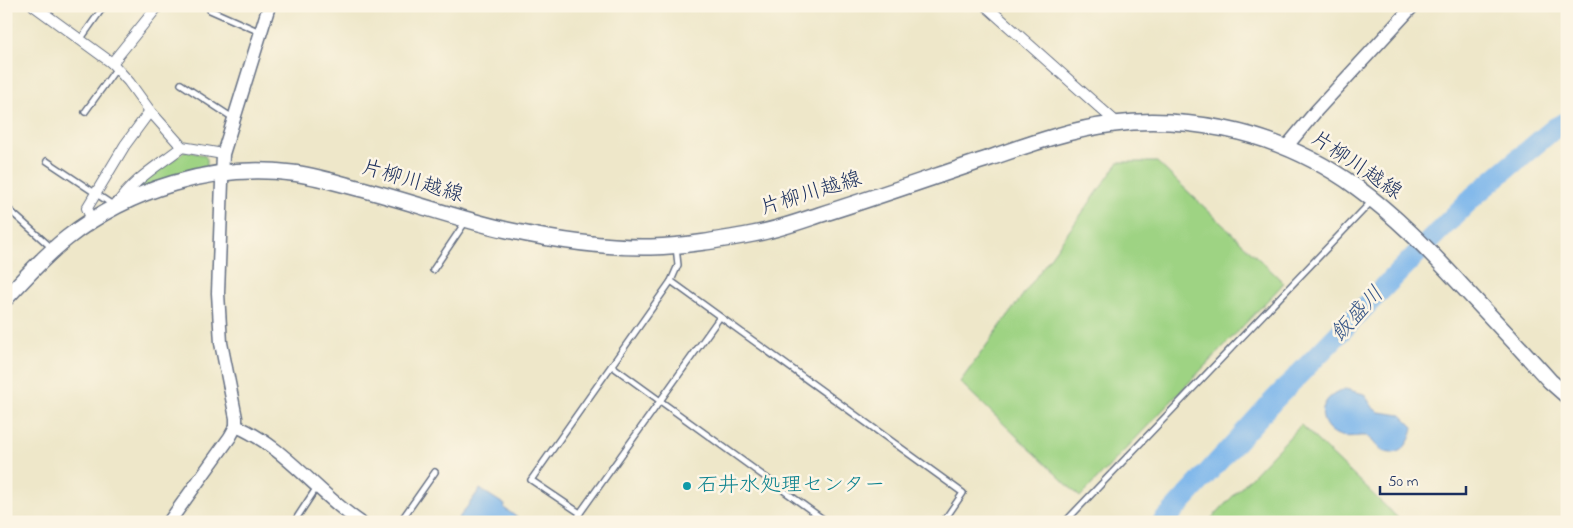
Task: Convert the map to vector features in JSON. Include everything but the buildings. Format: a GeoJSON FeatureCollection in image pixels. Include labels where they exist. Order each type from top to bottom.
{"type":"FeatureCollection","features":[{"type":"Feature","properties":{"kind":"main road","name":"片柳川越線"},"geometry":{"type":"LineString","coordinates":[[6,298],[54,249],[92,220],[150,191],[190,179],[223,172],[264,171],[294,173],[399,199],[506,230],[555,239],[646,247],[715,241],[765,232],[840,209],[1082,128],[1117,123],[1184,123],[1224,129],[1287,146],[1325,166],[1374,199],[1407,228],[1550,381],[1567,396]]}},
{"type":"Feature","properties":{"kind":"street"},"geometry":{"type":"LineString","coordinates":[[34,6],[114,66],[182,147],[223,154]]}},
{"type":"Feature","properties":{"kind":"street"},"geometry":{"type":"LineString","coordinates":[[114,66],[158,6]]}},
{"type":"Feature","properties":{"kind":"street"},"geometry":{"type":"LineString","coordinates":[[169,522],[236,426],[221,343],[218,293],[223,154],[269,6]]}},
{"type":"Feature","properties":{"kind":"street"},"geometry":{"type":"LineString","coordinates":[[986,6],[1117,123]]}},
{"type":"Feature","properties":{"kind":"street"},"geometry":{"type":"LineString","coordinates":[[1287,146],[1413,6]]}},
{"type":"Feature","properties":{"kind":"street"},"geometry":{"type":"LineString","coordinates":[[92,220],[87,208],[125,145],[150,111]]}},
{"type":"Feature","properties":{"kind":"street"},"geometry":{"type":"LineString","coordinates":[[116,207],[124,193],[139,179],[182,147]]}},
{"type":"Feature","properties":{"kind":"street"},"geometry":{"type":"LineString","coordinates":[[236,426],[248,431],[275,450],[347,513],[360,522]]}},
{"type":"Feature","properties":{"kind":"lane"},"geometry":{"type":"LineString","coordinates":[[80,40],[104,6]]}},
{"type":"Feature","properties":{"kind":"lane"},"geometry":{"type":"LineString","coordinates":[[210,10],[260,33]]}},
{"type":"Feature","properties":{"kind":"lane"},"geometry":{"type":"LineString","coordinates":[[85,112],[114,66]]}},
{"type":"Feature","properties":{"kind":"lane"},"geometry":{"type":"LineString","coordinates":[[181,84],[233,118]]}},
{"type":"Feature","properties":{"kind":"lane"},"geometry":{"type":"LineString","coordinates":[[47,161],[116,207]]}},
{"type":"Feature","properties":{"kind":"lane"},"geometry":{"type":"LineString","coordinates":[[1065,522],[1374,199]]}},
{"type":"Feature","properties":{"kind":"lane"},"geometry":{"type":"LineString","coordinates":[[6,206],[54,249]]}},
{"type":"Feature","properties":{"kind":"lane"},"geometry":{"type":"LineString","coordinates":[[433,270],[468,219]]}},
{"type":"Feature","properties":{"kind":"lane"},"geometry":{"type":"LineString","coordinates":[[580,513],[531,480],[670,281],[678,265],[676,245]]}},
{"type":"Feature","properties":{"kind":"lane"},"geometry":{"type":"LineString","coordinates":[[670,281],[963,493],[943,522]]}},
{"type":"Feature","properties":{"kind":"lane"},"geometry":{"type":"LineString","coordinates":[[576,522],[580,513],[720,317]]}},
{"type":"Feature","properties":{"kind":"lane"},"geometry":{"type":"LineString","coordinates":[[612,366],[826,522]]}},
{"type":"Feature","properties":{"kind":"lane"},"geometry":{"type":"LineString","coordinates":[[400,522],[435,472]]}},
{"type":"Feature","properties":{"kind":"lane"},"geometry":{"type":"LineString","coordinates":[[294,522],[317,487]]}},
{"type":"Feature","properties":{"kind":"green space"},"geometry":{"type":"Polygon","coordinates":[[[185,151],[204,155],[207,159],[207,167],[139,189],[138,186],[185,151]]]}},
{"type":"Feature","properties":{"kind":"green space"},"geometry":{"type":"Polygon","coordinates":[[[1119,162],[1157,162],[1284,283],[1080,497],[960,382],[1119,162]]]}},
{"type":"Feature","properties":{"kind":"green space"},"geometry":{"type":"Polygon","coordinates":[[[1301,425],[1402,522],[1208,522],[1301,425]]]}},
{"type":"Feature","properties":{"kind":"water"},"geometry":{"type":"Polygon","coordinates":[[[1345,389],[1364,394],[1374,409],[1379,412],[1401,415],[1413,427],[1406,445],[1397,452],[1386,452],[1378,447],[1368,436],[1348,437],[1331,431],[1324,422],[1323,407],[1330,397],[1345,389]]]}},
{"type":"Feature","properties":{"kind":"water"},"geometry":{"type":"Polygon","coordinates":[[[480,489],[505,505],[504,508],[523,522],[456,522],[480,489]]]}},
{"type":"Feature","properties":{"kind":"waterway","name":"飯盛川"},"geometry":{"type":"LineString","coordinates":[[1163,522],[1274,400],[1474,196],[1555,128],[1567,122]]}},
{"type":"Feature","properties":{"kind":"place","name":"石井水処理センター"},"geometry":{"type":"Point","coordinates":[687,486]}}]}
